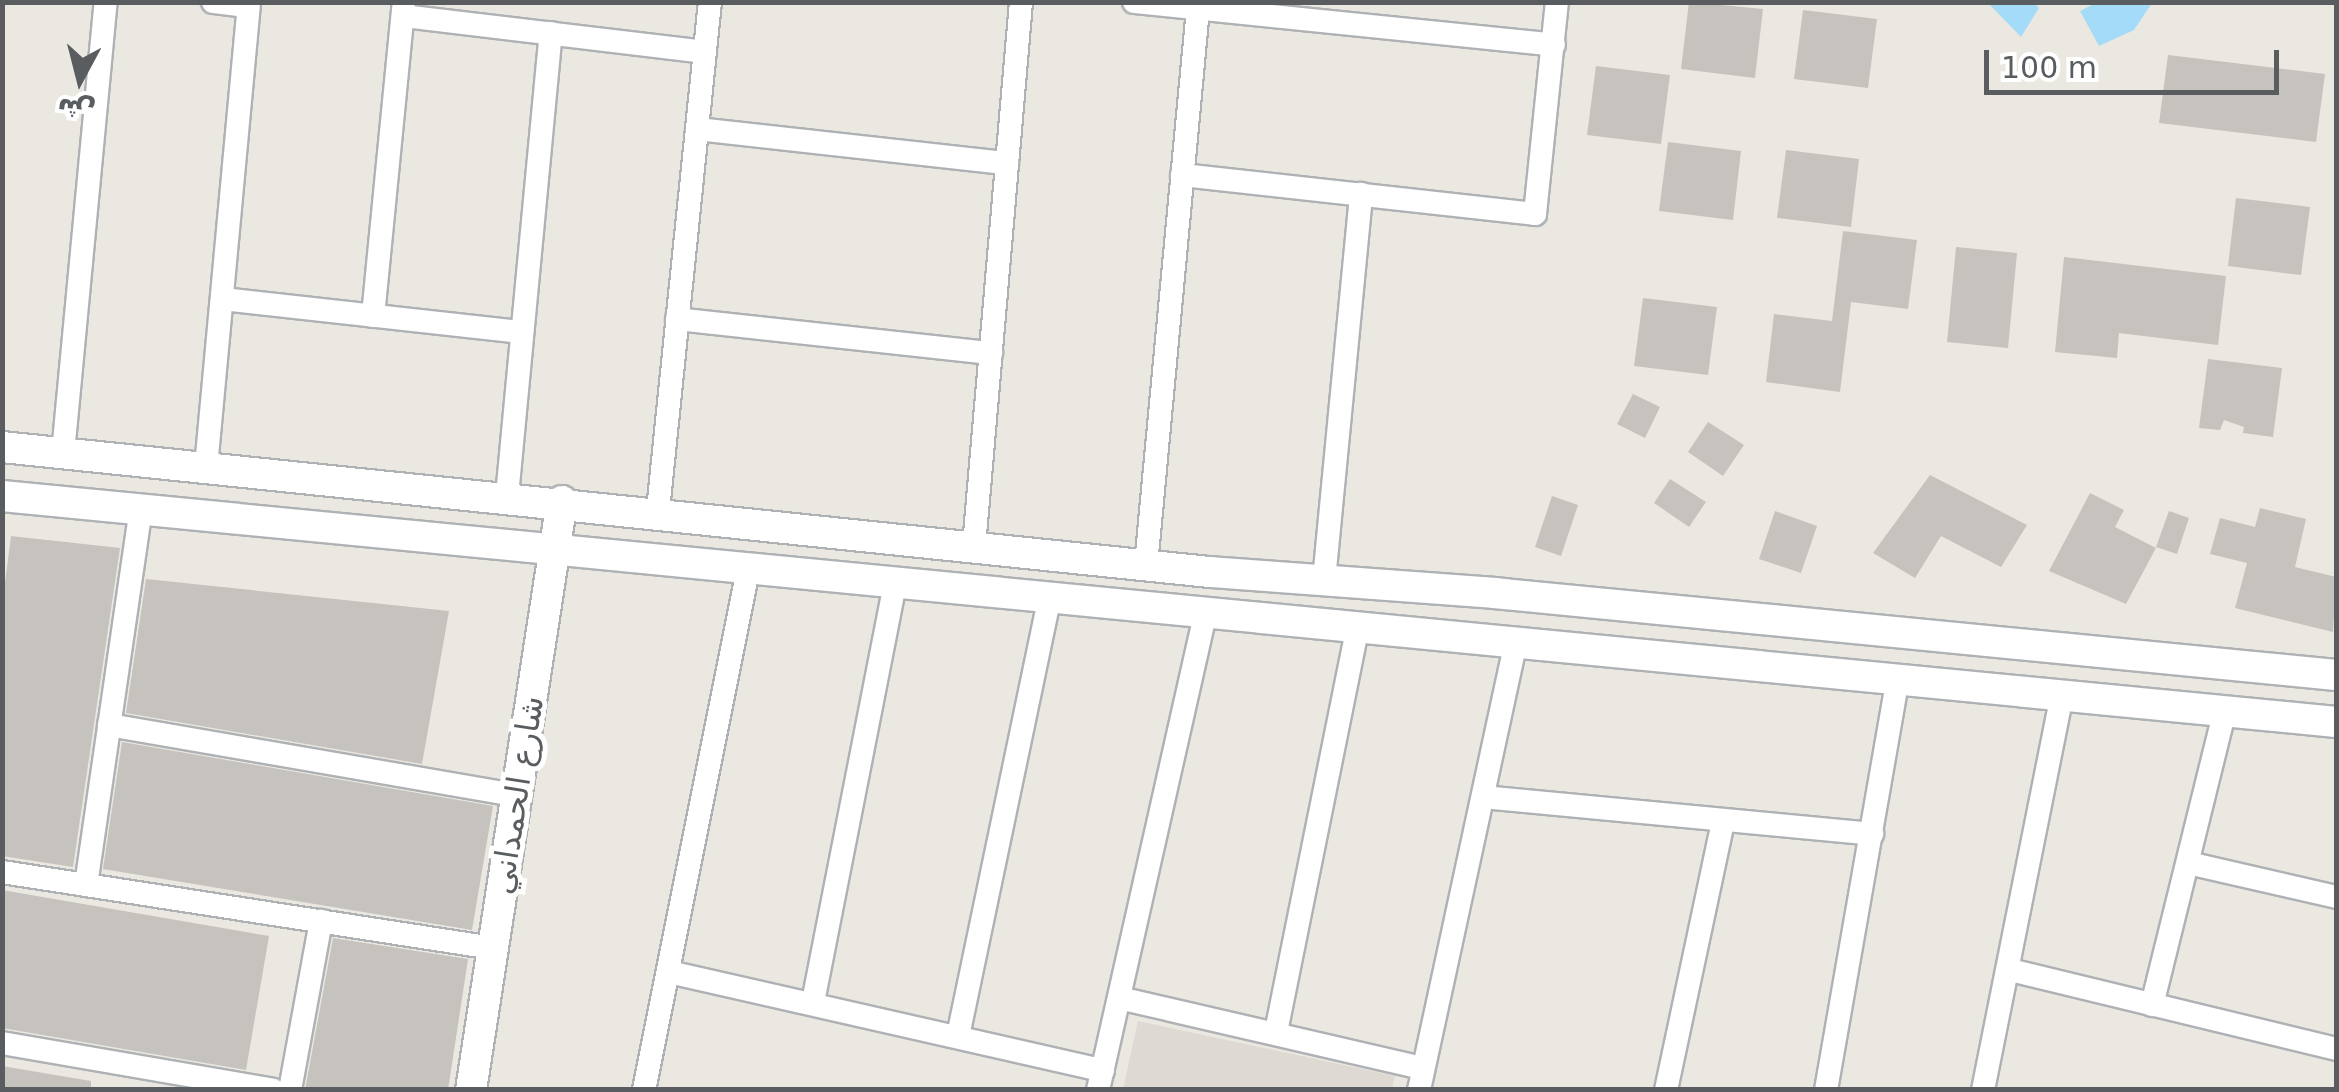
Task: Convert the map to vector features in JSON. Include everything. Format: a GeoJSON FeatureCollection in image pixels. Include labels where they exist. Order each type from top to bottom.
{"type":"FeatureCollection","features":[{"type":"Feature","properties":{"kind":"street"},"geometry":{"type":"LineString","coordinates":[[63,453],[106,2]]}},
{"type":"Feature","properties":{"kind":"street"},"geometry":{"type":"LineString","coordinates":[[206,466],[249,4],[213,2]]}},
{"type":"Feature","properties":{"kind":"street"},"geometry":{"type":"LineString","coordinates":[[658,510],[710,2]]}},
{"type":"Feature","properties":{"kind":"street"},"geometry":{"type":"LineString","coordinates":[[974,546],[1021,2]]}},
{"type":"Feature","properties":{"kind":"street"},"geometry":{"type":"LineString","coordinates":[[1134,2],[1554,45]]}},
{"type":"Feature","properties":{"kind":"street"},"geometry":{"type":"LineString","coordinates":[[1182,175],[1535,214],[1557,2]]}},
{"type":"Feature","properties":{"kind":"street"},"geometry":{"type":"LineString","coordinates":[[373,316],[404,9],[551,34],[705,52]]}},
{"type":"Feature","properties":{"kind":"street"},"geometry":{"type":"LineString","coordinates":[[1146,565],[1198,9]]}},
{"type":"Feature","properties":{"kind":"street"},"geometry":{"type":"LineString","coordinates":[[507,496],[551,34]]}},
{"type":"Feature","properties":{"kind":"street"},"geometry":{"type":"LineString","coordinates":[[697,130],[1007,162]]}},
{"type":"Feature","properties":{"kind":"street"},"geometry":{"type":"LineString","coordinates":[[1324,580],[1361,194]]}},
{"type":"Feature","properties":{"kind":"street"},"geometry":{"type":"LineString","coordinates":[[222,299],[522,332]]}},
{"type":"Feature","properties":{"kind":"street"},"geometry":{"type":"LineString","coordinates":[[677,319],[991,353]]}},
{"type":"Feature","properties":{"kind":"street"},"geometry":{"type":"LineString","coordinates":[[2,447],[658,510],[1146,565],[1494,593],[2336,675]]}},
{"type":"Feature","properties":{"kind":"street"},"geometry":{"type":"LineString","coordinates":[[2,496],[2336,722]]}},
{"type":"Feature","properties":{"kind":"street","name":"شارع الحمداني"},"geometry":{"type":"LineString","coordinates":[[471,1090],[558,551],[562,501]]}},
{"type":"Feature","properties":{"kind":"street"},"geometry":{"type":"LineString","coordinates":[[86,885],[141,509]]}},
{"type":"Feature","properties":{"kind":"street"},"geometry":{"type":"LineString","coordinates":[[644,1090],[748,570]]}},
{"type":"Feature","properties":{"kind":"street"},"geometry":{"type":"LineString","coordinates":[[812,1002],[895,585]]}},
{"type":"Feature","properties":{"kind":"street"},"geometry":{"type":"LineString","coordinates":[[1119,998],[1276,1032],[1421,1079],[1516,643],[1512,615],[1494,593]]}},
{"type":"Feature","properties":{"kind":"street"},"geometry":{"type":"LineString","coordinates":[[958,1036],[1049,600]]}},
{"type":"Feature","properties":{"kind":"street"},"geometry":{"type":"LineString","coordinates":[[669,972],[958,1036],[1100,1080],[1205,615]]}},
{"type":"Feature","properties":{"kind":"street"},"geometry":{"type":"LineString","coordinates":[[1276,1032],[1357,630]]}},
{"type":"Feature","properties":{"kind":"street"},"geometry":{"type":"LineString","coordinates":[[1826,1090],[1898,678]]}},
{"type":"Feature","properties":{"kind":"street"},"geometry":{"type":"LineString","coordinates":[[1984,1090],[2062,695]]}},
{"type":"Feature","properties":{"kind":"street"},"geometry":{"type":"LineString","coordinates":[[2152,1005],[2225,711]]}},
{"type":"Feature","properties":{"kind":"street"},"geometry":{"type":"LineString","coordinates":[[109,725],[516,795]]}},
{"type":"Feature","properties":{"kind":"street"},"geometry":{"type":"LineString","coordinates":[[1484,797],[1872,834]]}},
{"type":"Feature","properties":{"kind":"street"},"geometry":{"type":"LineString","coordinates":[[1666,1090],[1723,822]]}},
{"type":"Feature","properties":{"kind":"street"},"geometry":{"type":"LineString","coordinates":[[2188,864],[2336,897]]}},
{"type":"Feature","properties":{"kind":"street"},"geometry":{"type":"LineString","coordinates":[[2,872],[493,948]]}},
{"type":"Feature","properties":{"kind":"street"},"geometry":{"type":"LineString","coordinates":[[290,1090],[320,921]]}},
{"type":"Feature","properties":{"kind":"street"},"geometry":{"type":"LineString","coordinates":[[2010,970],[2336,1049]]}},
{"type":"Feature","properties":{"kind":"street"},"geometry":{"type":"LineString","coordinates":[[2,1043],[274,1090]]}},
{"type":"Feature","properties":{"kind":"shaded area"},"geometry":{"type":"Polygon","coordinates":[[[1138,1021],[1395,1076],[1392,1089],[1123,1089],[1138,1021]]]}},
{"type":"Feature","properties":{"kind":"water"},"geometry":{"type":"Polygon","coordinates":[[[1988,3],[2034,3],[2039,8],[2021,37],[1988,3]]]}},
{"type":"Feature","properties":{"kind":"water"},"geometry":{"type":"Polygon","coordinates":[[[2096,3],[2152,3],[2134,30],[2099,46],[2080,11],[2096,3]]]}},
{"type":"Feature","properties":{"kind":"building"},"geometry":{"type":"Polygon","coordinates":[[[1689,2],[1763,9],[1755,78],[1681,69],[1689,2]]]}},
{"type":"Feature","properties":{"kind":"building"},"geometry":{"type":"Polygon","coordinates":[[[1803,10],[1877,19],[1868,88],[1794,79],[1803,10]]]}},
{"type":"Feature","properties":{"kind":"building"},"geometry":{"type":"Polygon","coordinates":[[[2168,55],[2325,74],[2316,142],[2159,123],[2168,55]]]}},
{"type":"Feature","properties":{"kind":"building"},"geometry":{"type":"Polygon","coordinates":[[[1596,66],[1670,75],[1661,144],[1587,135],[1596,66]]]}},
{"type":"Feature","properties":{"kind":"building"},"geometry":{"type":"Polygon","coordinates":[[[1668,142],[1741,151],[1733,220],[1659,211],[1668,142]]]}},
{"type":"Feature","properties":{"kind":"building"},"geometry":{"type":"Polygon","coordinates":[[[1786,150],[1859,159],[1851,227],[1777,218],[1786,150]]]}},
{"type":"Feature","properties":{"kind":"building"},"geometry":{"type":"Polygon","coordinates":[[[2236,198],[2310,207],[2301,275],[2228,266],[2236,198]]]}},
{"type":"Feature","properties":{"kind":"building"},"geometry":{"type":"Polygon","coordinates":[[[1843,231],[1917,240],[1908,309],[1851,302],[1840,392],[1766,382],[1774,314],[1832,321],[1843,231]]]}},
{"type":"Feature","properties":{"kind":"building"},"geometry":{"type":"Polygon","coordinates":[[[1956,247],[2017,253],[2008,348],[1947,342],[1956,247]]]}},
{"type":"Feature","properties":{"kind":"building"},"geometry":{"type":"Polygon","coordinates":[[[2064,257],[2226,276],[2218,345],[2119,333],[2117,358],[2055,352],[2064,257]]]}},
{"type":"Feature","properties":{"kind":"building"},"geometry":{"type":"Polygon","coordinates":[[[1643,298],[1717,307],[1708,375],[1634,366],[1643,298]]]}},
{"type":"Feature","properties":{"kind":"building"},"geometry":{"type":"Polygon","coordinates":[[[2208,359],[2282,368],[2273,437],[2243,433],[2244,427],[2224,420],[2220,430],[2199,428],[2208,359]]]}},
{"type":"Feature","properties":{"kind":"building"},"geometry":{"type":"Polygon","coordinates":[[[1633,394],[1660,407],[1645,438],[1617,424],[1633,394]]]}},
{"type":"Feature","properties":{"kind":"building"},"geometry":{"type":"Polygon","coordinates":[[[1708,422],[1744,445],[1723,476],[1688,452],[1708,422]]]}},
{"type":"Feature","properties":{"kind":"building"},"geometry":{"type":"Polygon","coordinates":[[[1930,475],[2027,525],[2001,567],[1941,536],[1915,578],[1873,553],[1930,475]]]}},
{"type":"Feature","properties":{"kind":"building"},"geometry":{"type":"Polygon","coordinates":[[[1670,479],[1706,502],[1689,527],[1654,503],[1670,479]]]}},
{"type":"Feature","properties":{"kind":"building"},"geometry":{"type":"Polygon","coordinates":[[[2090,493],[2124,510],[2115,527],[2156,548],[2126,604],[2049,571],[2090,493]]]}},
{"type":"Feature","properties":{"kind":"building"},"geometry":{"type":"Polygon","coordinates":[[[1552,496],[1578,505],[1561,556],[1535,547],[1552,496]]]}},
{"type":"Feature","properties":{"kind":"building"},"geometry":{"type":"Polygon","coordinates":[[[2260,508],[2306,519],[2295,567],[2336,577],[2333,632],[2235,608],[2247,563],[2210,554],[2220,518],[2255,527],[2260,508]]]}},
{"type":"Feature","properties":{"kind":"building"},"geometry":{"type":"Polygon","coordinates":[[[1775,511],[1817,526],[1801,573],[1759,559],[1775,511]]]}},
{"type":"Feature","properties":{"kind":"building"},"geometry":{"type":"Polygon","coordinates":[[[2169,511],[2189,518],[2177,554],[2156,547],[2169,511]]]}},
{"type":"Feature","properties":{"kind":"building"},"geometry":{"type":"Polygon","coordinates":[[[11,536],[120,548],[73,867],[2,856],[2,606],[11,536]]]}},
{"type":"Feature","properties":{"kind":"building"},"geometry":{"type":"Polygon","coordinates":[[[146,579],[449,611],[422,764],[126,713],[146,579]]]}},
{"type":"Feature","properties":{"kind":"building"},"geometry":{"type":"Polygon","coordinates":[[[122,742],[493,806],[472,930],[103,869],[122,742]]]}},
{"type":"Feature","properties":{"kind":"building"},"geometry":{"type":"Polygon","coordinates":[[[2,890],[269,936],[246,1070],[2,1028],[2,890]]]}},
{"type":"Feature","properties":{"kind":"building"},"geometry":{"type":"Polygon","coordinates":[[[333,938],[468,959],[448,1090],[305,1090],[333,938]]]}},
{"type":"Feature","properties":{"kind":"building"},"geometry":{"type":"Polygon","coordinates":[[[2,1066],[91,1081],[91,1090],[2,1090],[2,1066]]]}}]}
